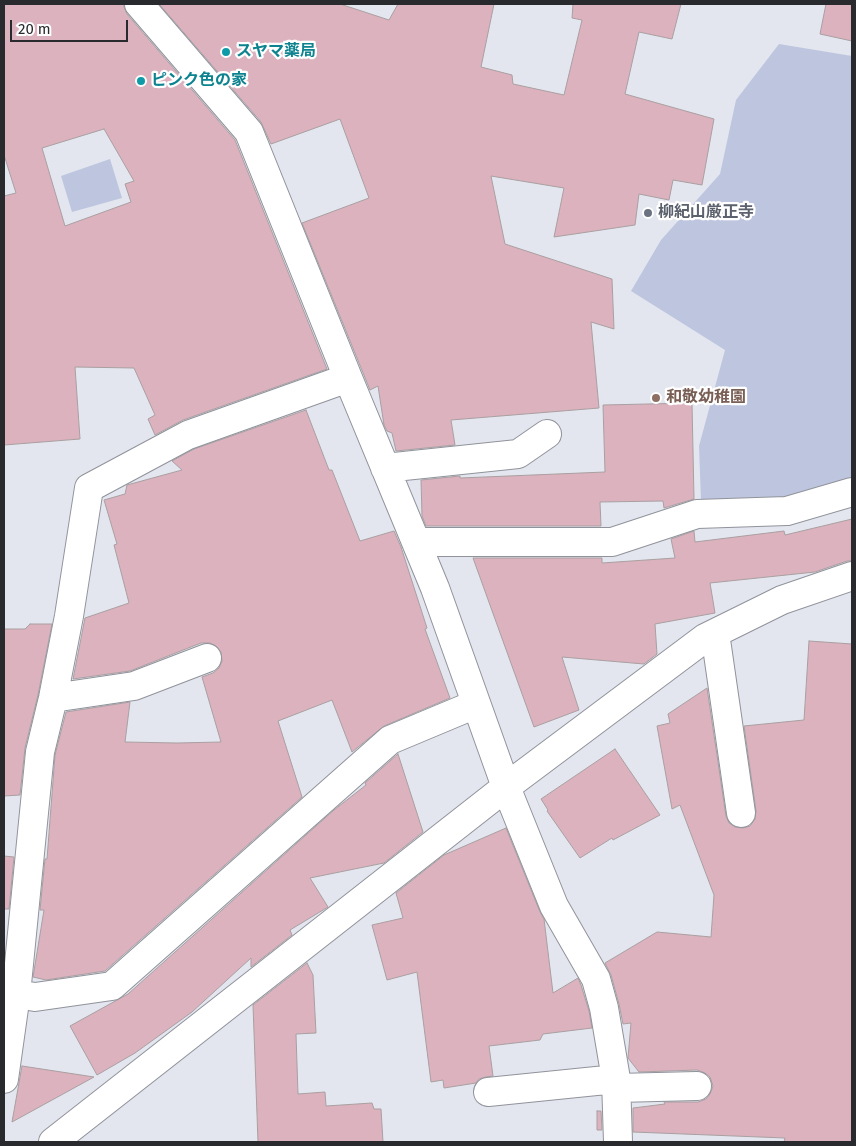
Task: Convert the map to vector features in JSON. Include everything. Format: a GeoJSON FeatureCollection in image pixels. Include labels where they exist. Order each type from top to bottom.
{"type":"FeatureCollection","features":[{"type":"Feature","properties":{"kind":"street"},"geometry":{"type":"LineString","coordinates":[[139,4],[250,132],[348,378],[435,588],[506,787],[554,906],[596,979],[604,1008],[616,1083],[618,1142]]}},
{"type":"Feature","properties":{"kind":"street"},"geometry":{"type":"LineString","coordinates":[[4,1079],[16,994],[40,752],[69,616],[89,488],[188,435],[348,378]]}},
{"type":"Feature","properties":{"kind":"street"},"geometry":{"type":"LineString","coordinates":[[385,468],[518,454],[547,434]]}},
{"type":"Feature","properties":{"kind":"street"},"geometry":{"type":"LineString","coordinates":[[416,542],[612,542],[697,514],[787,511],[852,492]]}},
{"type":"Feature","properties":{"kind":"street"},"geometry":{"type":"LineString","coordinates":[[53,1142],[506,787],[705,638],[782,600],[852,576]]}},
{"type":"Feature","properties":{"kind":"street"},"geometry":{"type":"LineString","coordinates":[[715,633],[741,813]]}},
{"type":"Feature","properties":{"kind":"street"},"geometry":{"type":"LineString","coordinates":[[53,698],[134,686],[207,658]]}},
{"type":"Feature","properties":{"kind":"street"},"geometry":{"type":"LineString","coordinates":[[16,994],[35,997],[112,986],[390,740],[476,704]]}},
{"type":"Feature","properties":{"kind":"street"},"geometry":{"type":"LineString","coordinates":[[488,1092],[616,1083],[696,1086]]}},
{"type":"Feature","properties":{"kind":"shaded area"},"geometry":{"type":"Polygon","coordinates":[[[779,44],[852,56],[852,480],[789,498],[701,501],[699,446],[725,350],[631,291],[661,240],[720,174],[736,100],[779,44]]]}},
{"type":"Feature","properties":{"kind":"shaded area"},"geometry":{"type":"Polygon","coordinates":[[[110,159],[122,198],[72,212],[61,176],[110,159]]]}},
{"type":"Feature","properties":{"kind":"building"},"geometry":{"type":"Polygon","coordinates":[[[4,4],[124,4],[127,14],[235,140],[327,369],[183,420],[155,435],[148,419],[155,415],[134,368],[75,367],[80,439],[4,445],[4,196],[16,193],[4,155],[4,4]],[[104,129],[42,148],[65,226],[131,202],[125,184],[134,181],[104,129]]]}},
{"type":"Feature","properties":{"kind":"building"},"geometry":{"type":"Polygon","coordinates":[[[159,4],[340,4],[389,20],[398,4],[494,4],[481,67],[512,75],[513,84],[564,95],[582,20],[572,18],[573,4],[681,4],[672,39],[639,32],[625,94],[714,119],[702,185],[673,180],[669,200],[639,194],[635,225],[554,237],[564,188],[491,176],[505,244],[612,279],[614,329],[591,322],[599,408],[451,420],[455,445],[396,451],[392,433],[387,431],[384,425],[378,386],[370,390],[302,223],[369,198],[340,119],[271,144],[261,122],[159,4]]]}},
{"type":"Feature","properties":{"kind":"building"},"geometry":{"type":"Polygon","coordinates":[[[826,4],[852,4],[852,41],[820,34],[826,4]]]}},
{"type":"Feature","properties":{"kind":"building"},"geometry":{"type":"Polygon","coordinates":[[[692,403],[694,499],[664,508],[663,501],[600,502],[601,526],[426,526],[422,516],[421,480],[460,476],[460,478],[605,472],[603,405],[692,403]]]}},
{"type":"Feature","properties":{"kind":"building"},"geometry":{"type":"Polygon","coordinates":[[[306,410],[329,470],[332,470],[360,541],[394,531],[427,628],[425,629],[450,698],[384,726],[352,752],[332,700],[278,721],[302,797],[105,971],[46,980],[33,977],[44,910],[40,910],[45,859],[47,859],[55,755],[66,712],[130,702],[125,742],[221,742],[202,677],[213,673],[219,668],[222,661],[221,652],[210,643],[201,643],[130,671],[73,679],[85,618],[129,603],[114,545],[117,544],[104,500],[125,494],[127,485],[182,470],[172,461],[194,449],[306,410]]]}},
{"type":"Feature","properties":{"kind":"building"},"geometry":{"type":"Polygon","coordinates":[[[852,519],[852,561],[815,572],[710,583],[715,613],[655,624],[657,654],[644,664],[562,657],[579,710],[534,727],[473,558],[602,558],[602,563],[675,558],[671,539],[694,531],[695,542],[784,531],[785,535],[852,519]]]}},
{"type":"Feature","properties":{"kind":"building"},"geometry":{"type":"Polygon","coordinates":[[[30,624],[52,624],[25,748],[20,795],[4,796],[4,629],[25,629],[30,624]]]}},
{"type":"Feature","properties":{"kind":"building"},"geometry":{"type":"Polygon","coordinates":[[[809,641],[852,644],[852,1142],[784,1142],[785,1138],[633,1132],[633,1108],[665,1104],[664,1102],[698,1102],[706,1099],[713,1086],[710,1077],[697,1070],[639,1072],[628,1058],[631,1023],[623,1024],[611,975],[605,963],[657,932],[711,937],[714,895],[680,805],[672,809],[657,726],[670,723],[668,714],[707,688],[726,816],[729,823],[735,827],[743,828],[750,826],[755,819],[756,811],[744,726],[804,720],[809,641]]]}},
{"type":"Feature","properties":{"kind":"building"},"geometry":{"type":"Polygon","coordinates":[[[615,749],[660,815],[613,840],[612,838],[580,858],[547,811],[541,799],[615,749]]]}},
{"type":"Feature","properties":{"kind":"building"},"geometry":{"type":"Polygon","coordinates":[[[398,754],[423,832],[384,863],[310,878],[328,907],[290,930],[292,935],[251,967],[251,958],[192,1012],[135,1053],[97,1075],[70,1026],[128,994],[334,810],[366,785],[365,783],[398,754]]]}},
{"type":"Feature","properties":{"kind":"building"},"geometry":{"type":"Polygon","coordinates":[[[506,828],[544,919],[553,993],[578,978],[589,1011],[592,1028],[543,1034],[540,1040],[489,1046],[493,1076],[479,1079],[476,1083],[444,1088],[443,1080],[431,1082],[417,972],[387,980],[372,925],[403,918],[396,893],[444,855],[506,828]]]}},
{"type":"Feature","properties":{"kind":"building"},"geometry":{"type":"Polygon","coordinates":[[[4,856],[14,857],[9,909],[4,909],[4,856]]]}},
{"type":"Feature","properties":{"kind":"building"},"geometry":{"type":"Polygon","coordinates":[[[307,963],[313,975],[316,1033],[296,1034],[298,1094],[325,1092],[326,1106],[372,1103],[374,1109],[381,1109],[383,1142],[258,1142],[253,1005],[307,963]]]}},
{"type":"Feature","properties":{"kind":"building"},"geometry":{"type":"Polygon","coordinates":[[[22,1066],[94,1077],[12,1122],[22,1066]]]}},
{"type":"Feature","properties":{"kind":"building"},"geometry":{"type":"Polygon","coordinates":[[[597,1111],[601,1111],[602,1130],[597,1130],[597,1111]]]}},
{"type":"Feature","properties":{"kind":"place","name":"スヤマ薬局"},"geometry":{"type":"Point","coordinates":[226,52]}},
{"type":"Feature","properties":{"kind":"place","name":"ピンク色の家"},"geometry":{"type":"Point","coordinates":[141,81]}},
{"type":"Feature","properties":{"kind":"place","name":"柳紀山厳正寺"},"geometry":{"type":"Point","coordinates":[648,213]}},
{"type":"Feature","properties":{"kind":"place","name":"和敬幼稚園"},"geometry":{"type":"Point","coordinates":[656,398]}}]}
